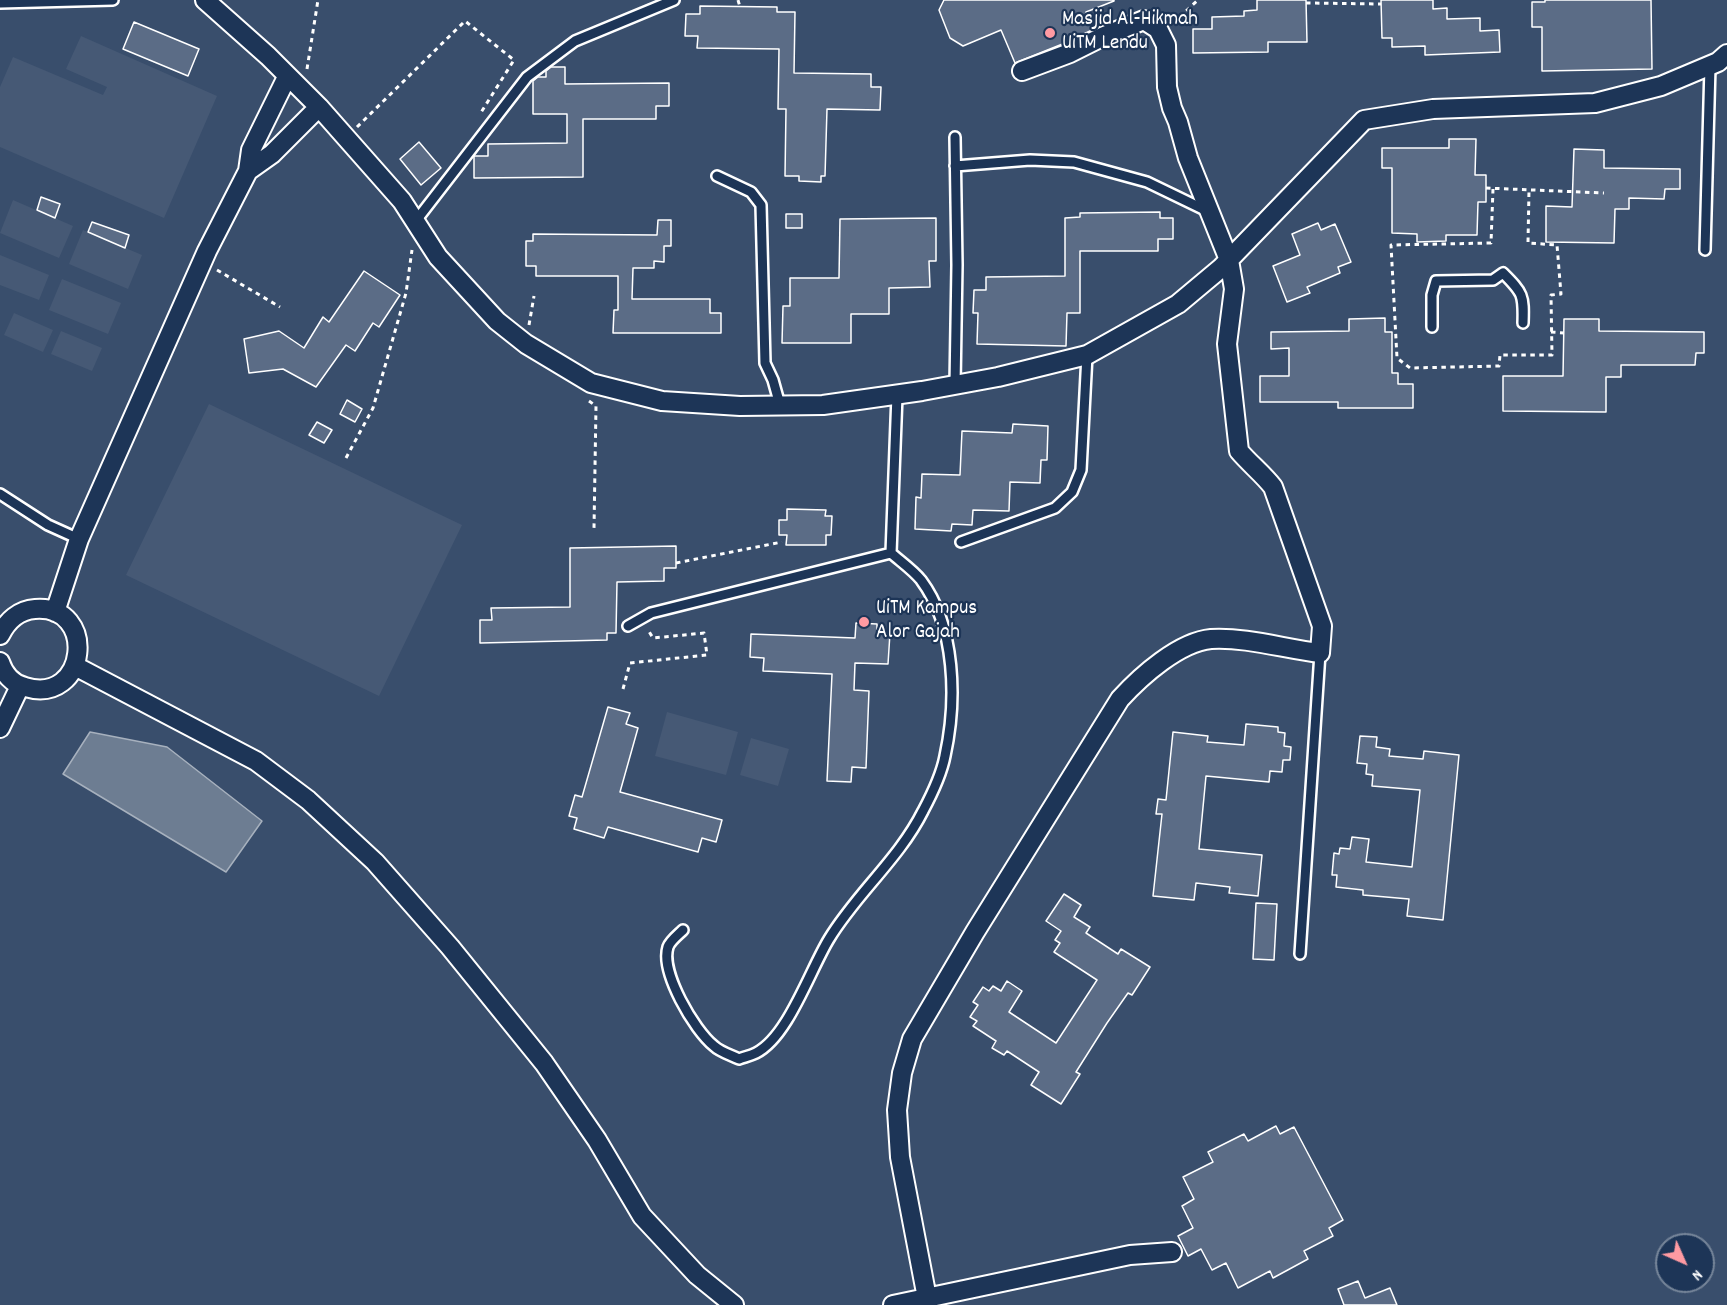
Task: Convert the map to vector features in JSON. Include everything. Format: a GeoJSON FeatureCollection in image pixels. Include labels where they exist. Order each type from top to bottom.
{"type":"FeatureCollection","features":[{"type":"Feature","properties":{"kind":"street"},"geometry":{"type":"LineString","coordinates":[[205,0],[268,56],[312,101],[402,201],[438,257],[497,321],[526,344],[591,383],[662,400],[740,406],[823,405],[897,395],[955,385],[1087,355],[1178,304],[1229,260],[1364,120],[1433,109],[1596,103],[1660,86],[1710,66],[1727,54]]}},
{"type":"Feature","properties":{"kind":"street"},"geometry":{"type":"LineString","coordinates":[[927,1298],[900,1157],[897,1110],[902,1073],[912,1040],[981,922],[1120,699],[1138,679],[1166,658],[1209,639],[1290,647],[1320,653],[1322,626],[1273,487],[1265,475],[1239,451],[1227,344],[1234,289],[1229,260],[1188,158],[1172,108],[1167,87],[1166,45],[1158,29],[1144,20],[1070,53],[1022,71]]}},
{"type":"Feature","properties":{"kind":"street"},"geometry":{"type":"LineString","coordinates":[[55,612],[80,539],[202,261],[248,171],[251,150],[288,77]]}},
{"type":"Feature","properties":{"kind":"street"},"geometry":{"type":"LineString","coordinates":[[248,171],[272,154],[312,101]]}},
{"type":"Feature","properties":{"kind":"street"},"geometry":{"type":"LineString","coordinates":[[0,635],[5,625],[20,613],[43,608],[55,612],[74,629],[79,653],[68,677],[58,685],[45,689],[20,686],[9,678],[0,662]]}},
{"type":"Feature","properties":{"kind":"street"},"geometry":{"type":"LineString","coordinates":[[0,612],[20,613]]}},
{"type":"Feature","properties":{"kind":"street"},"geometry":{"type":"LineString","coordinates":[[75,666],[256,761],[308,800],[375,862],[450,947],[544,1063],[597,1140],[642,1216],[697,1275],[734,1305]]}},
{"type":"Feature","properties":{"kind":"street"},"geometry":{"type":"LineString","coordinates":[[0,728],[20,686]]}},
{"type":"Feature","properties":{"kind":"street"},"geometry":{"type":"LineString","coordinates":[[893,1305],[1130,1255],[1172,1252]]}},
{"type":"Feature","properties":{"kind":"lane"},"geometry":{"type":"LineString","coordinates":[[0,3],[113,0]]}},
{"type":"Feature","properties":{"kind":"lane"},"geometry":{"type":"LineString","coordinates":[[415,222],[527,77],[576,41],[674,0]]}},
{"type":"Feature","properties":{"kind":"lane"},"geometry":{"type":"LineString","coordinates":[[1705,250],[1710,66]]}},
{"type":"Feature","properties":{"kind":"lane"},"geometry":{"type":"LineString","coordinates":[[955,137],[957,265],[955,385]]}},
{"type":"Feature","properties":{"kind":"lane"},"geometry":{"type":"LineString","coordinates":[[956,166],[1030,160],[1074,162],[1147,182],[1210,212]]}},
{"type":"Feature","properties":{"kind":"lane"},"geometry":{"type":"LineString","coordinates":[[717,176],[751,192],[761,205],[765,363],[773,380],[780,405]]}},
{"type":"Feature","properties":{"kind":"lane"},"geometry":{"type":"LineString","coordinates":[[1432,327],[1432,295],[1436,281],[1492,280],[1503,273],[1517,288],[1523,299],[1522,323]]}},
{"type":"Feature","properties":{"kind":"lane"},"geometry":{"type":"LineString","coordinates":[[961,542],[1055,508],[1072,492],[1081,470],[1087,355]]}},
{"type":"Feature","properties":{"kind":"lane"},"geometry":{"type":"LineString","coordinates":[[891,553],[897,395]]}},
{"type":"Feature","properties":{"kind":"lane"},"geometry":{"type":"LineString","coordinates":[[0,495],[48,525],[80,539]]}},
{"type":"Feature","properties":{"kind":"lane"},"geometry":{"type":"LineString","coordinates":[[628,626],[651,612],[891,553]]}},
{"type":"Feature","properties":{"kind":"lane"},"geometry":{"type":"LineString","coordinates":[[683,930],[668,945],[665,963],[676,993],[694,1022],[713,1046],[738,1059],[757,1053],[773,1040],[790,1014],[829,939],[857,898],[892,858],[923,812],[945,758],[952,702],[951,660],[940,613],[921,579],[891,553]]}},
{"type":"Feature","properties":{"kind":"lane"},"geometry":{"type":"LineString","coordinates":[[1300,954],[1320,653]]}},
{"type":"Feature","properties":{"kind":"path"},"geometry":{"type":"LineString","coordinates":[[312,101],[307,65],[318,0]]}},
{"type":"Feature","properties":{"kind":"path"},"geometry":{"type":"LineString","coordinates":[[738,0],[740,7]]}},
{"type":"Feature","properties":{"kind":"path"},"geometry":{"type":"LineString","coordinates":[[1161,35],[1197,0]]}},
{"type":"Feature","properties":{"kind":"path"},"geometry":{"type":"LineString","coordinates":[[1306,3],[1381,4]]}},
{"type":"Feature","properties":{"kind":"path"},"geometry":{"type":"LineString","coordinates":[[346,139],[465,21],[514,60],[476,120]]}},
{"type":"Feature","properties":{"kind":"path"},"geometry":{"type":"LineString","coordinates":[[1486,189],[1604,193]]}},
{"type":"Feature","properties":{"kind":"path"},"geometry":{"type":"LineString","coordinates":[[346,458],[374,408],[406,293],[415,222]]}},
{"type":"Feature","properties":{"kind":"path"},"geometry":{"type":"LineString","coordinates":[[202,261],[280,307]]}},
{"type":"Feature","properties":{"kind":"path"},"geometry":{"type":"LineString","coordinates":[[1551,332],[1564,333]]}},
{"type":"Feature","properties":{"kind":"path"},"geometry":{"type":"LineString","coordinates":[[594,528],[596,406]]}},
{"type":"Feature","properties":{"kind":"path"},"geometry":{"type":"LineString","coordinates":[[676,563],[782,542]]}},
{"type":"Feature","properties":{"kind":"path"},"geometry":{"type":"LineString","coordinates":[[623,689],[630,663],[707,655],[704,633],[653,638],[640,618]]}},
{"type":"Feature","properties":{"kind":"shaded area","name":"UiTM Kampus Alor Gajah"},"geometry":{"type":"Polygon","coordinates":[[[0,0],[1727,0],[1727,1305],[0,1305],[0,0]]]}},
{"type":"Feature","properties":{"kind":"shaded area"},"geometry":{"type":"Polygon","coordinates":[[[81,36],[217,96],[164,218],[0,147],[0,87],[13,57],[103,95],[107,87],[66,69],[81,36]]]}},
{"type":"Feature","properties":{"kind":"shaded area"},"geometry":{"type":"Polygon","coordinates":[[[13,200],[73,226],[59,258],[0,233],[13,200]]]}},
{"type":"Feature","properties":{"kind":"shaded area"},"geometry":{"type":"Polygon","coordinates":[[[83,230],[142,255],[128,289],[69,264],[83,230]]]}},
{"type":"Feature","properties":{"kind":"shaded area"},"geometry":{"type":"Polygon","coordinates":[[[0,255],[49,275],[39,300],[0,285],[0,255]]]}},
{"type":"Feature","properties":{"kind":"shaded area"},"geometry":{"type":"Polygon","coordinates":[[[62,279],[121,303],[108,334],[49,310],[62,279]]]}},
{"type":"Feature","properties":{"kind":"shaded area"},"geometry":{"type":"Polygon","coordinates":[[[14,313],[53,330],[43,352],[4,335],[14,313]]]}},
{"type":"Feature","properties":{"kind":"shaded area"},"geometry":{"type":"Polygon","coordinates":[[[61,331],[102,348],[92,371],[51,354],[61,331]]]}},
{"type":"Feature","properties":{"kind":"shaded area"},"geometry":{"type":"Polygon","coordinates":[[[209,404],[462,525],[379,696],[126,575],[209,404]]]}},
{"type":"Feature","properties":{"kind":"shaded area"},"geometry":{"type":"Polygon","coordinates":[[[667,712],[738,732],[726,775],[655,756],[667,712]]]}},
{"type":"Feature","properties":{"kind":"shaded area"},"geometry":{"type":"Polygon","coordinates":[[[90,732],[167,747],[262,821],[226,872],[63,774],[90,732]]]}},
{"type":"Feature","properties":{"kind":"shaded area"},"geometry":{"type":"Polygon","coordinates":[[[751,738],[789,749],[778,786],[740,775],[751,738]]]}},
{"type":"Feature","properties":{"kind":"building","name":"Masjid Al-Hikmah UiTM Lendu"},"geometry":{"type":"Polygon","coordinates":[[[944,0],[1114,1],[1086,12],[1092,30],[1015,63],[1001,30],[963,46],[950,38],[939,10],[944,0]]]}},
{"type":"Feature","properties":{"kind":"building"},"geometry":{"type":"Polygon","coordinates":[[[1257,0],[1306,0],[1307,42],[1268,42],[1268,52],[1193,53],[1193,29],[1212,29],[1212,17],[1244,16],[1244,11],[1257,10],[1257,0]]]}},
{"type":"Feature","properties":{"kind":"building"},"geometry":{"type":"Polygon","coordinates":[[[1381,0],[1433,0],[1433,9],[1447,8],[1447,19],[1480,18],[1480,31],[1499,30],[1500,52],[1425,55],[1425,46],[1392,47],[1392,38],[1382,38],[1381,0]]]}},
{"type":"Feature","properties":{"kind":"building"},"geometry":{"type":"Polygon","coordinates":[[[1545,0],[1651,0],[1652,69],[1542,71],[1542,27],[1532,27],[1532,2],[1545,2],[1545,0]]]}},
{"type":"Feature","properties":{"kind":"building"},"geometry":{"type":"Polygon","coordinates":[[[700,6],[777,7],[777,12],[795,12],[794,73],[871,74],[871,87],[881,87],[880,110],[827,109],[825,176],[821,176],[821,182],[799,181],[799,176],[785,176],[786,109],[778,109],[779,49],[697,48],[698,36],[685,36],[686,14],[700,14],[700,6]]]}},
{"type":"Feature","properties":{"kind":"building"},"geometry":{"type":"Polygon","coordinates":[[[134,22],[199,49],[188,76],[123,49],[134,22]]]}},
{"type":"Feature","properties":{"kind":"building"},"geometry":{"type":"Polygon","coordinates":[[[551,67],[565,67],[565,84],[669,83],[669,106],[656,106],[656,119],[583,119],[583,177],[474,178],[474,156],[488,156],[488,144],[567,143],[567,114],[533,114],[533,81],[538,77],[546,77],[546,71],[551,67]]]}},
{"type":"Feature","properties":{"kind":"building"},"geometry":{"type":"Polygon","coordinates":[[[1449,139],[1476,139],[1475,175],[1486,175],[1486,202],[1478,202],[1477,235],[1446,235],[1446,241],[1417,242],[1417,234],[1392,233],[1392,168],[1382,168],[1382,148],[1449,148],[1449,139]]]}},
{"type":"Feature","properties":{"kind":"building"},"geometry":{"type":"Polygon","coordinates":[[[419,142],[441,168],[421,185],[400,159],[419,142]]]}},
{"type":"Feature","properties":{"kind":"building"},"geometry":{"type":"Polygon","coordinates":[[[1574,149],[1604,150],[1604,168],[1680,169],[1680,189],[1665,189],[1664,199],[1629,198],[1629,209],[1615,209],[1614,243],[1546,242],[1546,206],[1572,207],[1574,149]]]}},
{"type":"Feature","properties":{"kind":"building"},"geometry":{"type":"Polygon","coordinates":[[[41,197],[60,204],[55,218],[37,210],[41,197]]]}},
{"type":"Feature","properties":{"kind":"building"},"geometry":{"type":"Polygon","coordinates":[[[1160,212],[1160,218],[1173,218],[1173,239],[1158,239],[1158,251],[1080,251],[1080,313],[1067,313],[1066,346],[977,344],[978,313],[973,313],[974,290],[986,290],[986,277],[1065,276],[1065,218],[1080,217],[1080,213],[1160,212]]]}},
{"type":"Feature","properties":{"kind":"building"},"geometry":{"type":"Polygon","coordinates":[[[786,214],[802,214],[802,228],[786,228],[786,214]]]}},
{"type":"Feature","properties":{"kind":"building"},"geometry":{"type":"Polygon","coordinates":[[[936,218],[936,261],[929,261],[930,287],[889,288],[889,314],[851,314],[851,343],[782,343],[783,306],[790,306],[790,278],[839,278],[840,219],[936,218]]]}},
{"type":"Feature","properties":{"kind":"building"},"geometry":{"type":"Polygon","coordinates":[[[658,220],[671,220],[671,246],[664,246],[664,262],[654,261],[654,268],[633,268],[632,299],[710,299],[710,313],[721,313],[721,333],[613,333],[614,310],[618,310],[618,276],[536,276],[536,266],[526,266],[526,241],[533,241],[533,234],[657,235],[658,220]]]}},
{"type":"Feature","properties":{"kind":"building"},"geometry":{"type":"Polygon","coordinates":[[[92,222],[129,235],[125,248],[88,232],[92,222]]]}},
{"type":"Feature","properties":{"kind":"building"},"geometry":{"type":"Polygon","coordinates":[[[1318,223],[1321,230],[1335,224],[1351,262],[1338,267],[1340,273],[1307,287],[1310,293],[1287,302],[1273,266],[1300,255],[1292,234],[1318,223]]]}},
{"type":"Feature","properties":{"kind":"building"},"geometry":{"type":"Polygon","coordinates":[[[364,271],[400,295],[379,327],[373,323],[355,351],[346,345],[316,387],[283,369],[249,373],[244,339],[279,331],[304,348],[323,317],[329,322],[364,271]]]}},
{"type":"Feature","properties":{"kind":"building"},"geometry":{"type":"Polygon","coordinates":[[[1385,318],[1385,332],[1392,332],[1392,373],[1398,373],[1398,384],[1413,384],[1413,408],[1338,408],[1338,402],[1260,402],[1260,376],[1289,376],[1289,348],[1271,349],[1271,332],[1349,331],[1349,319],[1385,318]]]}},
{"type":"Feature","properties":{"kind":"building"},"geometry":{"type":"Polygon","coordinates":[[[1564,319],[1599,319],[1599,331],[1704,332],[1704,353],[1696,353],[1695,365],[1621,365],[1621,377],[1606,377],[1606,412],[1503,411],[1503,376],[1563,376],[1564,319]]]}},
{"type":"Feature","properties":{"kind":"building"},"geometry":{"type":"Polygon","coordinates":[[[347,400],[362,409],[355,422],[340,414],[347,400]]]}},
{"type":"Feature","properties":{"kind":"building"},"geometry":{"type":"Polygon","coordinates":[[[317,422],[332,430],[324,443],[309,435],[317,422]]]}},
{"type":"Feature","properties":{"kind":"building"},"geometry":{"type":"Polygon","coordinates":[[[1013,424],[1048,426],[1047,460],[1041,460],[1040,483],[1010,482],[1009,511],[973,510],[972,525],[952,524],[951,531],[915,529],[916,497],[921,498],[922,474],[960,475],[962,431],[1012,433],[1013,424]]]}},
{"type":"Feature","properties":{"kind":"building"},"geometry":{"type":"Polygon","coordinates":[[[787,509],[826,510],[825,516],[832,516],[831,535],[826,535],[826,545],[786,545],[787,535],[779,535],[779,520],[787,520],[787,509]]]}},
{"type":"Feature","properties":{"kind":"building"},"geometry":{"type":"Polygon","coordinates":[[[676,546],[676,568],[664,568],[664,581],[617,582],[616,633],[607,633],[607,640],[480,643],[480,620],[492,620],[491,608],[570,607],[570,548],[676,546]]]}},
{"type":"Feature","properties":{"kind":"building"},"geometry":{"type":"Polygon","coordinates":[[[856,623],[877,624],[877,633],[890,633],[888,664],[855,663],[854,690],[869,691],[866,768],[852,767],[851,782],[827,781],[832,674],[763,671],[764,658],[750,657],[751,634],[855,638],[856,623]]]}},
{"type":"Feature","properties":{"kind":"building"},"geometry":{"type":"Polygon","coordinates":[[[608,707],[630,713],[626,724],[638,728],[620,792],[722,820],[716,842],[702,838],[698,852],[608,827],[604,838],[574,829],[577,818],[569,816],[575,795],[582,797],[608,707]]]}},
{"type":"Feature","properties":{"kind":"building"},"geometry":{"type":"Polygon","coordinates":[[[1246,724],[1278,727],[1278,732],[1285,733],[1284,746],[1291,747],[1290,760],[1283,760],[1282,772],[1270,771],[1269,782],[1206,776],[1199,849],[1262,855],[1258,896],[1229,893],[1230,887],[1196,883],[1194,900],[1153,896],[1162,814],[1156,814],[1158,799],[1166,800],[1173,732],[1208,736],[1207,742],[1244,745],[1246,724]]]}},
{"type":"Feature","properties":{"kind":"building"},"geometry":{"type":"Polygon","coordinates":[[[1360,736],[1377,737],[1376,747],[1390,749],[1389,756],[1423,759],[1424,751],[1459,755],[1443,920],[1407,916],[1409,899],[1363,895],[1363,890],[1336,887],[1337,875],[1332,875],[1334,853],[1339,854],[1340,848],[1350,849],[1352,837],[1369,839],[1366,862],[1412,867],[1420,790],[1372,786],[1373,775],[1366,774],[1367,764],[1357,763],[1360,736]]]}},
{"type":"Feature","properties":{"kind":"building"},"geometry":{"type":"Polygon","coordinates":[[[1064,894],[1081,905],[1074,917],[1090,927],[1086,933],[1118,954],[1121,949],[1150,967],[1132,995],[1128,993],[1107,1023],[1076,1072],[1080,1074],[1061,1104],[1031,1085],[1039,1072],[1007,1051],[1004,1055],[992,1048],[996,1041],[973,1026],[977,1021],[970,1017],[978,1005],[973,1002],[983,987],[989,991],[993,986],[1001,991],[1007,981],[1022,991],[1009,1012],[1056,1043],[1097,980],[1054,952],[1060,943],[1055,940],[1061,931],[1046,921],[1064,894]]]}},
{"type":"Feature","properties":{"kind":"building"},"geometry":{"type":"Polygon","coordinates":[[[1256,903],[1277,904],[1274,960],[1253,959],[1256,903]]]}},
{"type":"Feature","properties":{"kind":"building"},"geometry":{"type":"Polygon","coordinates":[[[1276,1126],[1280,1134],[1294,1127],[1343,1220],[1329,1228],[1333,1236],[1304,1251],[1308,1259],[1273,1278],[1270,1271],[1238,1288],[1226,1263],[1212,1270],[1201,1249],[1188,1256],[1178,1236],[1193,1228],[1182,1206],[1194,1199],[1183,1177],[1213,1162],[1208,1152],[1244,1134],[1248,1141],[1276,1126]]]}},
{"type":"Feature","properties":{"kind":"building"},"geometry":{"type":"Polygon","coordinates":[[[1358,1281],[1365,1298],[1390,1288],[1397,1305],[1344,1305],[1338,1289],[1358,1281]]]}},
{"type":"Feature","properties":{"kind":"place","name":"Masjid Al-Hikmah UiTM Lendu"},"geometry":{"type":"Point","coordinates":[1050,33]}},
{"type":"Feature","properties":{"kind":"place","name":"UiTM Kampus Alor Gajah"},"geometry":{"type":"Point","coordinates":[864,622]}}]}
